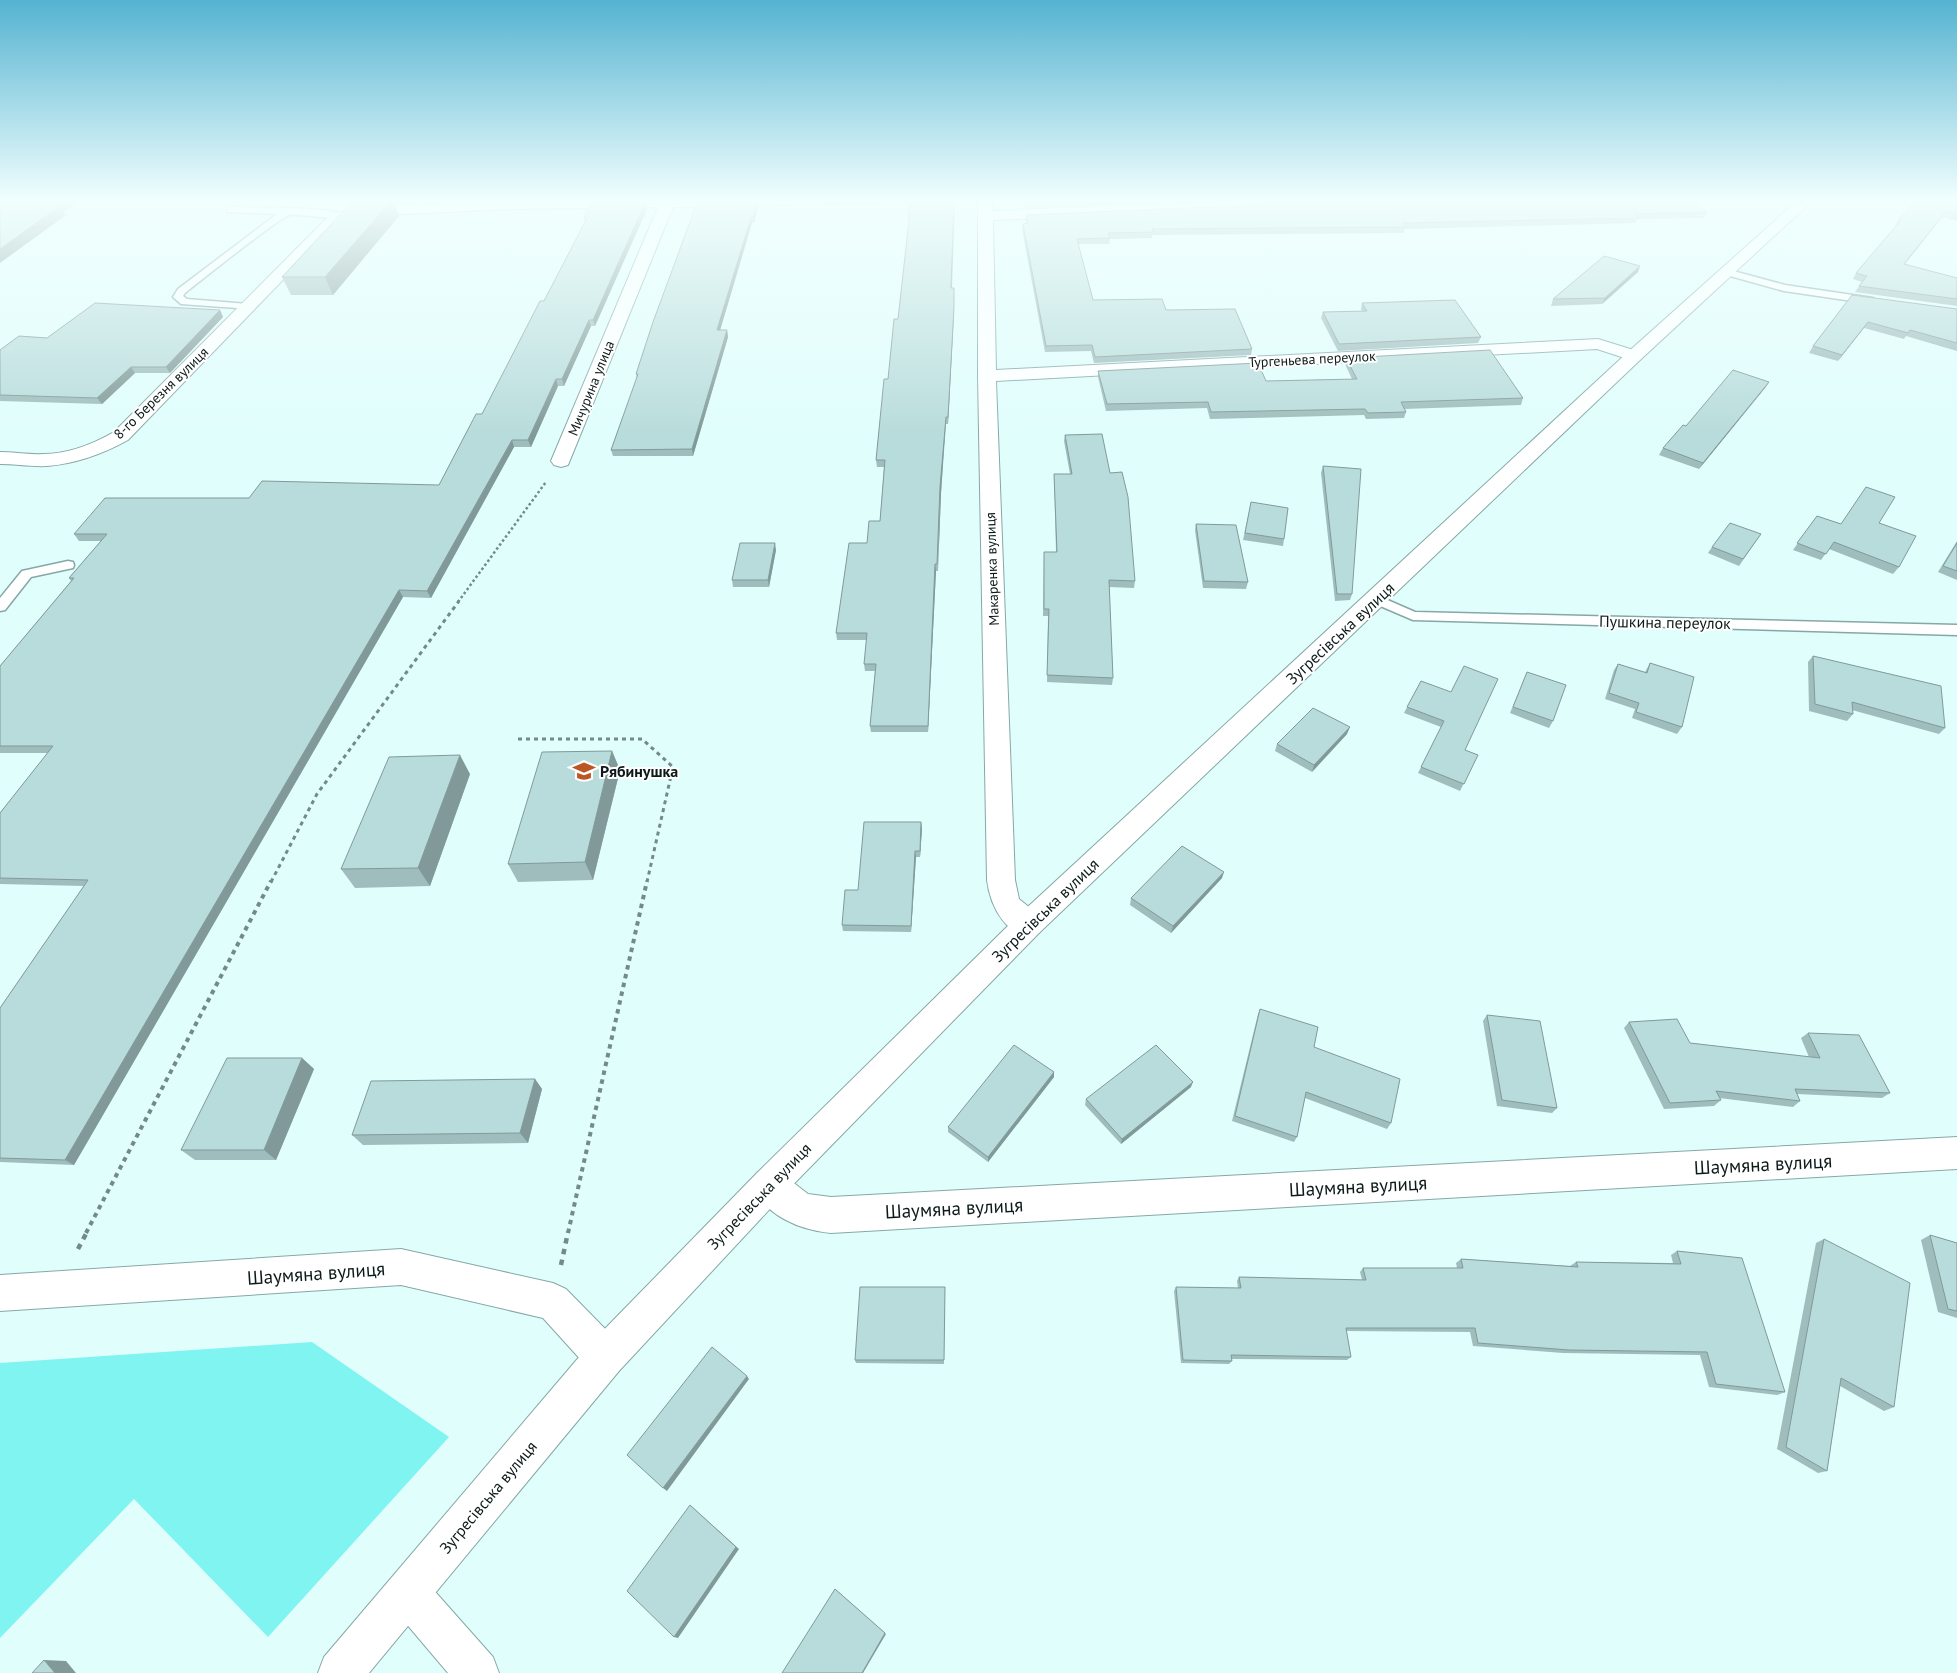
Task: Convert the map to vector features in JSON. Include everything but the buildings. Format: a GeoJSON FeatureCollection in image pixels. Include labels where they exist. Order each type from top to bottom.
{"type":"FeatureCollection","features":[{"type":"Feature","properties":{"kind":"street","name":"8-го Березня вулиця"},"geometry":{"type":"LineString","coordinates":[[0,458],[46,460],[84,452],[105,445],[121,436],[275,279]]}},
{"type":"Feature","properties":{"kind":"street","name":"Мичурина улица"},"geometry":{"type":"LineString","coordinates":[[561,462],[636,279]]}},
{"type":"Feature","properties":{"kind":"street","name":"Макаренка вулиця"},"geometry":{"type":"LineString","coordinates":[[986,279],[987,376],[1001,880],[1003,901],[1008,909],[1029,924]]}},
{"type":"Feature","properties":{"kind":"street","name":"Зугресівська вулиця"},"geometry":{"type":"LineString","coordinates":[[340,1673],[605,1357],[769,1185],[1029,924],[1718,279]]}},
{"type":"Feature","properties":{"kind":"street","name":"Тургеньева переулок"},"geometry":{"type":"LineString","coordinates":[[987,376],[1598,344],[1634,356]]}},
{"type":"Feature","properties":{"kind":"street","name":"Шаумяна вулиця"},"geometry":{"type":"LineString","coordinates":[[769,1185],[793,1206],[808,1214],[831,1215],[1957,1153]]}},
{"type":"Feature","properties":{"kind":"street","name":"Шаумяна вулиця"},"geometry":{"type":"LineString","coordinates":[[0,1293],[401,1267],[553,1302]]}},
{"type":"Feature","properties":{"kind":"street"},"geometry":{"type":"LineString","coordinates":[[553,1302],[605,1357]]}},
{"type":"Feature","properties":{"kind":"street"},"geometry":{"type":"LineString","coordinates":[[408,1593],[477,1673]]}},
{"type":"Feature","properties":{"kind":"lane"},"geometry":{"type":"LineString","coordinates":[[196,279],[181,290],[178,297],[184,302],[248,306]]}},
{"type":"Feature","properties":{"kind":"lane"},"geometry":{"type":"LineString","coordinates":[[1752,279],[1784,288],[1880,302]]}},
{"type":"Feature","properties":{"kind":"lane"},"geometry":{"type":"LineString","coordinates":[[0,607],[27,574],[68,565]]}},
{"type":"Feature","properties":{"kind":"lane","name":"Пушкина переулок"},"geometry":{"type":"LineString","coordinates":[[1376,599],[1413,616],[1957,630]]}},
{"type":"Feature","properties":{"kind":"path"},"geometry":{"type":"LineString","coordinates":[[57,1290],[317,794],[561,462]]}},
{"type":"Feature","properties":{"kind":"path"},"geometry":{"type":"LineString","coordinates":[[518,739],[642,740],[673,767],[553,1302]]}},
{"type":"Feature","properties":{"kind":"shaded area"},"geometry":{"type":"Polygon","coordinates":[[[312,1342],[449,1437],[268,1637],[134,1499],[0,1638],[0,1363],[312,1342]]]}},
{"type":"Feature","properties":{"kind":"place","name":"Рябинушка"},"geometry":{"type":"Point","coordinates":[584,771]}}]}
